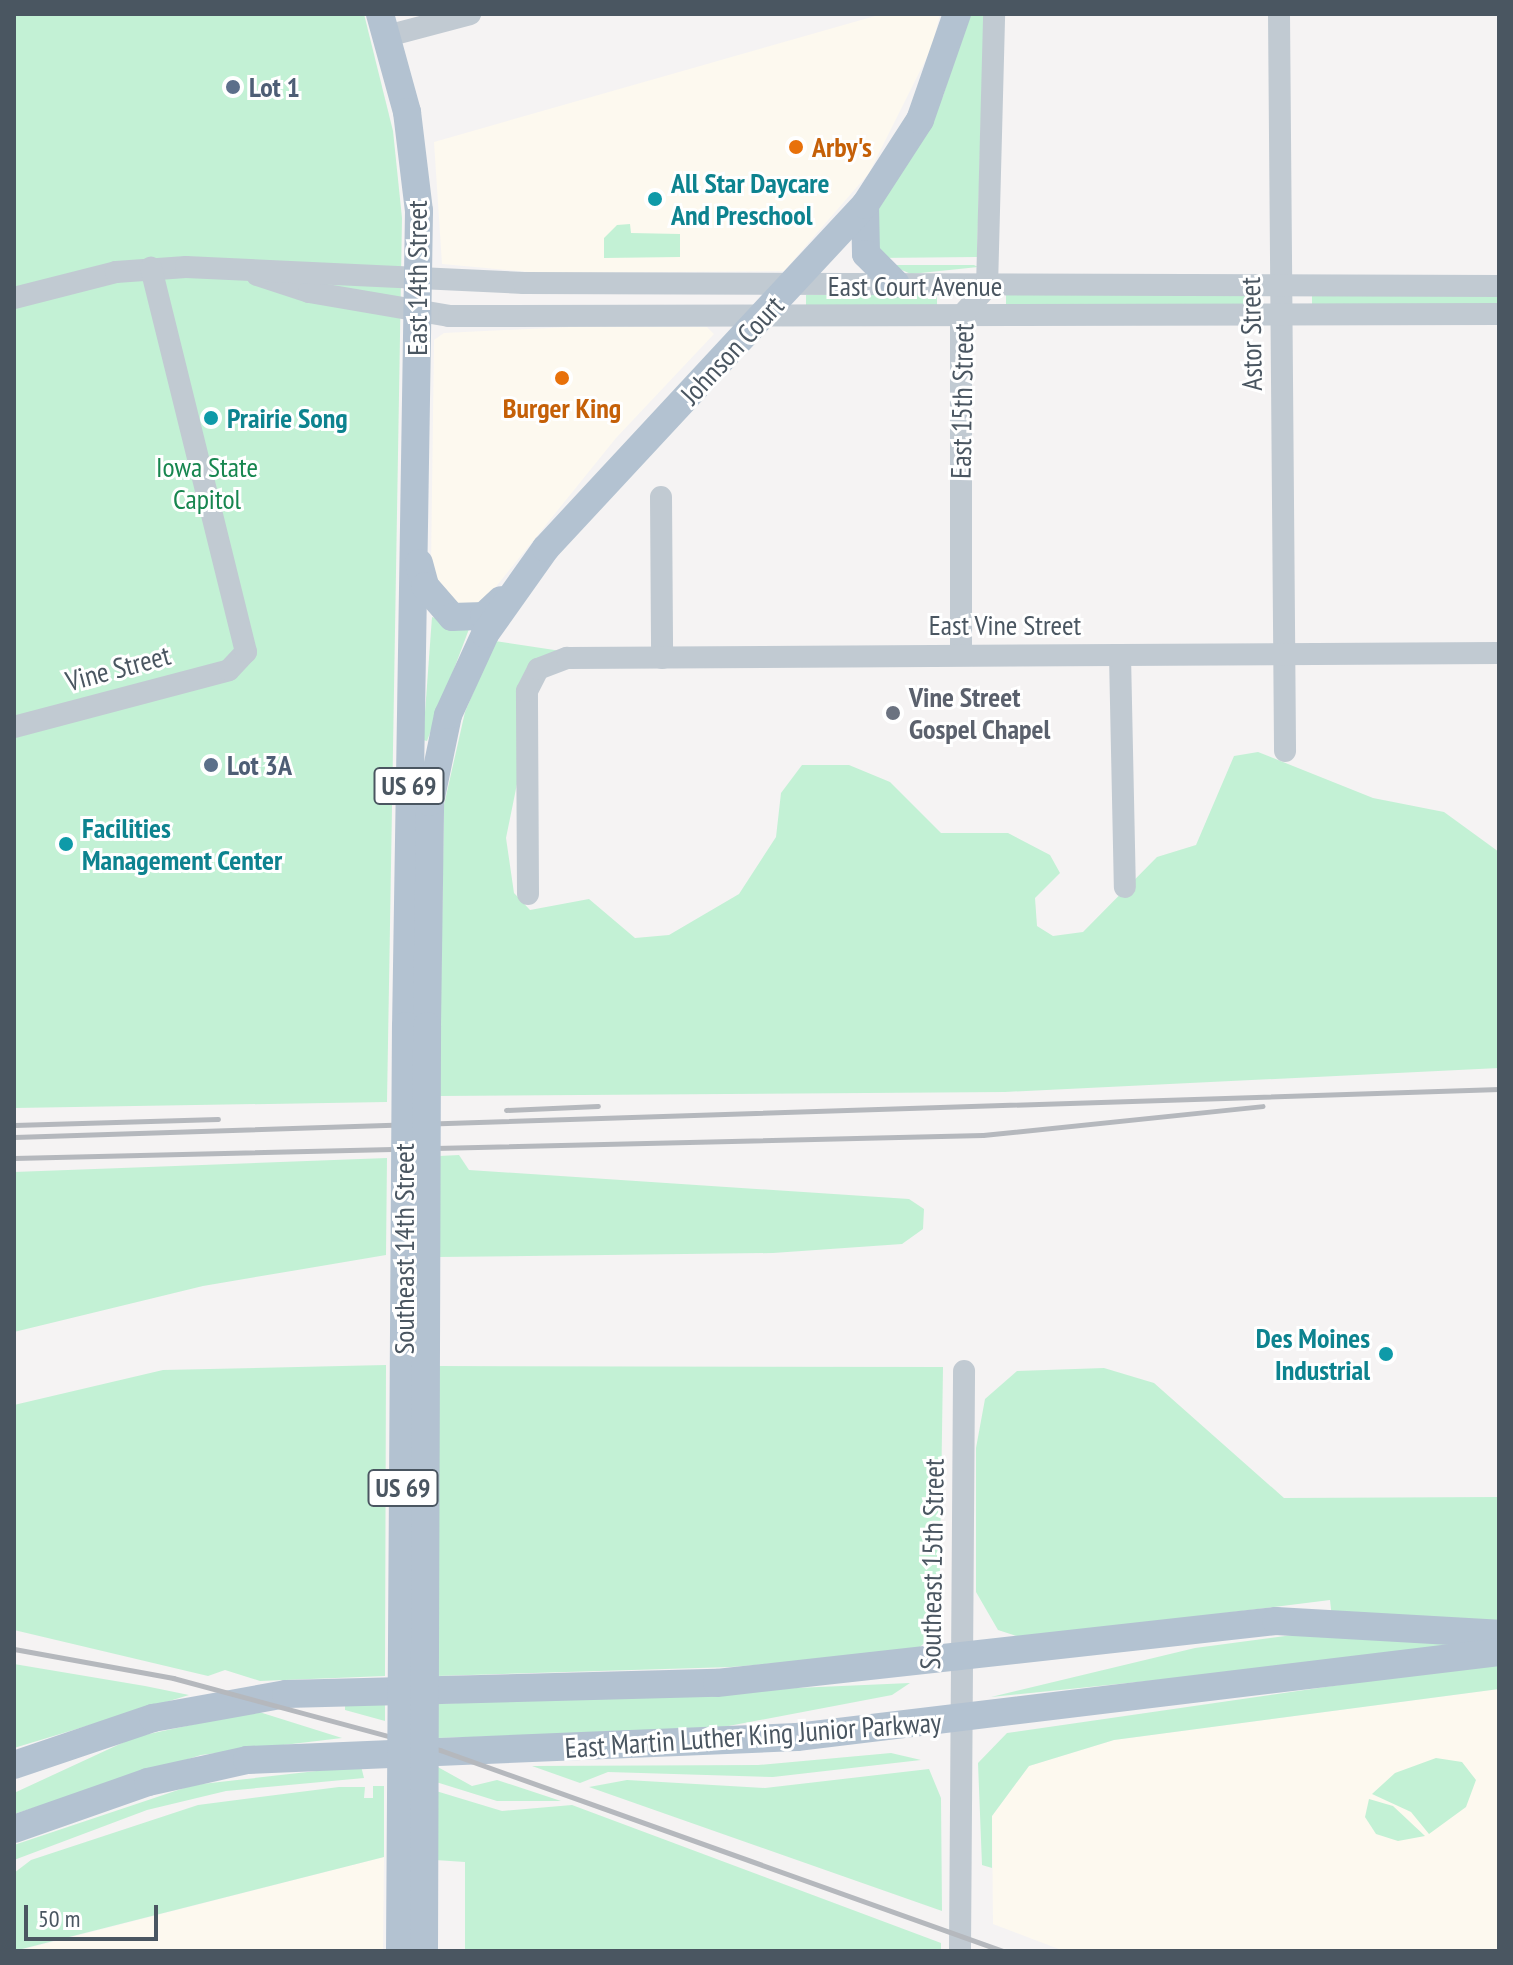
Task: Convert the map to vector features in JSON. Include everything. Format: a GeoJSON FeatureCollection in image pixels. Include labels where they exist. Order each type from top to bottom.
{"type":"FeatureCollection","features":[{"type":"Feature","properties":{"kind":"main road","name":"Johnson Court"},"geometry":{"type":"LineString","coordinates":[[510,592],[865,205],[932,92],[957,14]]}},
{"type":"Feature","properties":{"kind":"main road","name":"East 14th Street"},"geometry":{"type":"LineString","coordinates":[[384,25],[415,154],[419,277],[414,547]]}},
{"type":"Feature","properties":{"kind":"main road"},"geometry":{"type":"LineString","coordinates":[[865,205],[866,254],[896,284]]}},
{"type":"Feature","properties":{"kind":"main road"},"geometry":{"type":"LineString","coordinates":[[414,547],[425,586],[452,617],[484,616],[510,592]]}},
{"type":"Feature","properties":{"kind":"main road","name":"Southeast 14th Street"},"geometry":{"type":"LineString","coordinates":[[414,547],[424,1951]]}},
{"type":"Feature","properties":{"kind":"main road","name":"Southeast 14th Street"},"geometry":{"type":"LineString","coordinates":[[400,1951],[416,1026],[428,847],[437,758],[464,674],[510,592]]}},
{"type":"Feature","properties":{"kind":"main road","name":"East Martin Luther King Junior Parkway"},"geometry":{"type":"LineString","coordinates":[[14,1765],[153,1718],[286,1694],[717,1683],[960,1659],[1276,1621],[1499,1634]]}},
{"type":"Feature","properties":{"kind":"main road","name":"East Martin Luther King Junior Parkway"},"geometry":{"type":"LineString","coordinates":[[14,1829],[148,1782],[247,1760],[714,1744],[960,1721],[1499,1652]]}},
{"type":"Feature","properties":{"kind":"street"},"geometry":{"type":"LineString","coordinates":[[384,25],[470,14]]}},
{"type":"Feature","properties":{"kind":"street","name":"East 15th Street"},"geometry":{"type":"LineString","coordinates":[[961,655],[961,316],[987,287],[994,14]]}},
{"type":"Feature","properties":{"kind":"street","name":"Astor Street"},"geometry":{"type":"LineString","coordinates":[[1279,14],[1285,751]]}},
{"type":"Feature","properties":{"kind":"street","name":"East Court Avenue"},"geometry":{"type":"LineString","coordinates":[[14,298],[151,268],[419,277],[987,287],[1499,286]]}},
{"type":"Feature","properties":{"kind":"street","name":"Vine Street"},"geometry":{"type":"LineString","coordinates":[[14,727],[238,666],[246,652],[151,268]]}},
{"type":"Feature","properties":{"kind":"street","name":"East Court Avenue"},"geometry":{"type":"LineString","coordinates":[[242,269],[309,292],[418,313],[761,316],[1499,314]]}},
{"type":"Feature","properties":{"kind":"street"},"geometry":{"type":"LineString","coordinates":[[661,497],[662,658]]}},
{"type":"Feature","properties":{"kind":"street","name":"East Vine Street"},"geometry":{"type":"LineString","coordinates":[[528,894],[527,691],[538,669],[567,658],[1499,653]]}},
{"type":"Feature","properties":{"kind":"street"},"geometry":{"type":"LineString","coordinates":[[1120,655],[1125,887]]}},
{"type":"Feature","properties":{"kind":"street","name":"Southeast 15th Street"},"geometry":{"type":"LineString","coordinates":[[960,1951],[964,1371]]}},
{"type":"Feature","properties":{"kind":"shaded area"},"geometry":{"type":"Polygon","coordinates":[[[882,14],[940,14],[932,47],[869,173],[784,271],[540,273],[442,264],[434,142],[882,14]]]}},
{"type":"Feature","properties":{"kind":"shaded area"},"geometry":{"type":"Polygon","coordinates":[[[570,327],[707,327],[714,334],[616,438],[482,604],[445,604],[431,567],[434,340],[444,333],[570,327]]]}},
{"type":"Feature","properties":{"kind":"shaded area"},"geometry":{"type":"Polygon","coordinates":[[[1499,1689],[1499,1951],[1064,1951],[993,1924],[992,1816],[1029,1766],[1114,1740],[1499,1689]]]}},
{"type":"Feature","properties":{"kind":"shaded area"},"geometry":{"type":"Polygon","coordinates":[[[384,1857],[383,1951],[17,1951],[384,1857]]]}},
{"type":"Feature","properties":{"kind":"green space","name":"Iowa State Capitol"},"geometry":{"type":"Polygon","coordinates":[[[14,14],[364,14],[393,131],[402,218],[387,1102],[14,1108],[14,14]]]}},
{"type":"Feature","properties":{"kind":"green space"},"geometry":{"type":"Polygon","coordinates":[[[969,14],[984,14],[977,257],[877,258],[877,210],[943,96],[969,14]]]}},
{"type":"Feature","properties":{"kind":"green space"},"geometry":{"type":"Polygon","coordinates":[[[630,224],[631,233],[680,234],[680,257],[604,258],[604,238],[617,225],[630,224]]]}},
{"type":"Feature","properties":{"kind":"green space"},"geometry":{"type":"Polygon","coordinates":[[[890,265],[974,265],[978,267],[911,274],[890,265]]]}},
{"type":"Feature","properties":{"kind":"green space"},"geometry":{"type":"Polygon","coordinates":[[[1312,293],[1499,293],[1499,305],[1312,305],[1312,293]]]}},
{"type":"Feature","properties":{"kind":"green space"},"geometry":{"type":"Polygon","coordinates":[[[1006,294],[1249,294],[1249,306],[1006,306],[1006,294]]]}},
{"type":"Feature","properties":{"kind":"green space"},"geometry":{"type":"Polygon","coordinates":[[[806,295],[937,295],[937,306],[806,306],[806,295]]]}},
{"type":"Feature","properties":{"kind":"green space"},"geometry":{"type":"Polygon","coordinates":[[[432,617],[469,629],[427,741],[423,740],[432,617]]]}},
{"type":"Feature","properties":{"kind":"green space"},"geometry":{"type":"Polygon","coordinates":[[[495,641],[561,651],[543,656],[506,838],[514,893],[530,910],[589,899],[635,938],[669,935],[739,894],[776,837],[781,793],[802,765],[849,765],[890,782],[941,833],[1008,833],[1050,855],[1060,873],[1035,898],[1037,926],[1053,936],[1083,932],[1157,857],[1196,845],[1234,756],[1258,752],[1373,798],[1444,812],[1499,852],[1499,1068],[1005,1092],[439,1096],[444,805],[465,712],[495,641]]]}},
{"type":"Feature","properties":{"kind":"green space"},"geometry":{"type":"Polygon","coordinates":[[[459,1155],[469,1170],[909,1199],[924,1209],[923,1229],[902,1244],[773,1253],[438,1257],[439,1156],[459,1155]]]}},
{"type":"Feature","properties":{"kind":"green space"},"geometry":{"type":"Polygon","coordinates":[[[387,1158],[386,1255],[203,1286],[14,1332],[14,1172],[387,1158]]]}},
{"type":"Feature","properties":{"kind":"green space"},"geometry":{"type":"Polygon","coordinates":[[[386,1365],[385,1676],[260,1681],[225,1670],[208,1676],[14,1630],[14,1405],[163,1370],[386,1365]]]}},
{"type":"Feature","properties":{"kind":"green space"},"geometry":{"type":"Polygon","coordinates":[[[438,1366],[943,1367],[939,1628],[919,1648],[892,1653],[731,1667],[437,1676],[438,1366]]]}},
{"type":"Feature","properties":{"kind":"green space"},"geometry":{"type":"Polygon","coordinates":[[[1104,1368],[1154,1383],[1284,1498],[1499,1497],[1499,1625],[1332,1618],[1330,1600],[1023,1638],[998,1630],[976,1592],[976,1448],[985,1399],[1017,1371],[1104,1368]]]}},
{"type":"Feature","properties":{"kind":"green space"},"geometry":{"type":"Polygon","coordinates":[[[1316,1632],[1498,1645],[991,1697],[1195,1648],[1316,1632]]]}},
{"type":"Feature","properties":{"kind":"green space"},"geometry":{"type":"Polygon","coordinates":[[[1499,1662],[1499,1689],[1114,1740],[1029,1766],[992,1816],[992,1868],[982,1865],[978,1763],[1007,1733],[1499,1662]]]}},
{"type":"Feature","properties":{"kind":"green space"},"geometry":{"type":"Polygon","coordinates":[[[14,1664],[145,1686],[189,1695],[14,1748],[14,1664]]]}},
{"type":"Feature","properties":{"kind":"green space"},"geometry":{"type":"Polygon","coordinates":[[[910,1683],[892,1695],[702,1731],[436,1738],[436,1704],[910,1683]]]}},
{"type":"Feature","properties":{"kind":"green space"},"geometry":{"type":"Polygon","coordinates":[[[345,1704],[385,1704],[385,1721],[345,1710],[345,1704]]]}},
{"type":"Feature","properties":{"kind":"green space"},"geometry":{"type":"Polygon","coordinates":[[[256,1711],[342,1738],[201,1755],[14,1814],[14,1793],[135,1737],[256,1711]]]}},
{"type":"Feature","properties":{"kind":"green space"},"geometry":{"type":"Polygon","coordinates":[[[891,1753],[921,1760],[773,1777],[608,1772],[580,1783],[532,1766],[758,1765],[891,1753]]]}},
{"type":"Feature","properties":{"kind":"green space"},"geometry":{"type":"Polygon","coordinates":[[[1436,1758],[1462,1762],[1476,1780],[1466,1807],[1429,1834],[1411,1812],[1372,1794],[1395,1773],[1436,1758]]]}},
{"type":"Feature","properties":{"kind":"green space"},"geometry":{"type":"Polygon","coordinates":[[[361,1766],[364,1778],[226,1791],[147,1810],[14,1860],[14,1845],[193,1785],[361,1766]]]}},
{"type":"Feature","properties":{"kind":"green space"},"geometry":{"type":"Polygon","coordinates":[[[436,1766],[472,1786],[497,1780],[561,1801],[497,1801],[436,1782],[436,1766]]]}},
{"type":"Feature","properties":{"kind":"green space"},"geometry":{"type":"Polygon","coordinates":[[[929,1769],[941,1798],[942,1911],[589,1787],[627,1780],[765,1788],[929,1769]]]}},
{"type":"Feature","properties":{"kind":"green space"},"geometry":{"type":"Polygon","coordinates":[[[373,1786],[384,1786],[384,1857],[14,1951],[14,1873],[31,1860],[198,1805],[339,1787],[365,1787],[364,1798],[373,1798],[373,1786]]]}},
{"type":"Feature","properties":{"kind":"green space"},"geometry":{"type":"Polygon","coordinates":[[[436,1791],[502,1811],[572,1805],[941,1943],[941,1951],[465,1951],[465,1862],[435,1860],[436,1791]]]}},
{"type":"Feature","properties":{"kind":"green space"},"geometry":{"type":"Polygon","coordinates":[[[1369,1799],[1393,1806],[1425,1836],[1398,1841],[1376,1834],[1365,1817],[1369,1799]]]}},
{"type":"Feature","properties":{"kind":"railway"},"geometry":{"type":"LineString","coordinates":[[14,1137],[1499,1089]]}},
{"type":"Feature","properties":{"kind":"railway"},"geometry":{"type":"LineString","coordinates":[[506,1110],[598,1106]]}},
{"type":"Feature","properties":{"kind":"railway"},"geometry":{"type":"LineString","coordinates":[[14,1158],[983,1135],[1262,1106]]}},
{"type":"Feature","properties":{"kind":"railway"},"geometry":{"type":"LineString","coordinates":[[14,1125],[218,1119]]}},
{"type":"Feature","properties":{"kind":"railway"},"geometry":{"type":"LineString","coordinates":[[14,1649],[173,1678],[440,1750],[1003,1951]]}},
{"type":"Feature","properties":{"kind":"place","name":"Lot 1"},"geometry":{"type":"Point","coordinates":[233,87]}},
{"type":"Feature","properties":{"kind":"place","name":"Arby's"},"geometry":{"type":"Point","coordinates":[796,147]}},
{"type":"Feature","properties":{"kind":"place","name":"All Star Daycare And Preschool"},"geometry":{"type":"Point","coordinates":[655,199]}},
{"type":"Feature","properties":{"kind":"place","name":"Burger King"},"geometry":{"type":"Point","coordinates":[562,378]}},
{"type":"Feature","properties":{"kind":"place","name":"Prairie Song"},"geometry":{"type":"Point","coordinates":[211,418]}},
{"type":"Feature","properties":{"kind":"place","name":"Vine Street Gospel Chapel"},"geometry":{"type":"Point","coordinates":[893,713]}},
{"type":"Feature","properties":{"kind":"place","name":"Lot 3A"},"geometry":{"type":"Point","coordinates":[211,765]}},
{"type":"Feature","properties":{"kind":"place","name":"Facilities Management Center"},"geometry":{"type":"Point","coordinates":[66,844]}},
{"type":"Feature","properties":{"kind":"place","name":"Des Moines Industrial"},"geometry":{"type":"Point","coordinates":[1386,1354]}}]}
